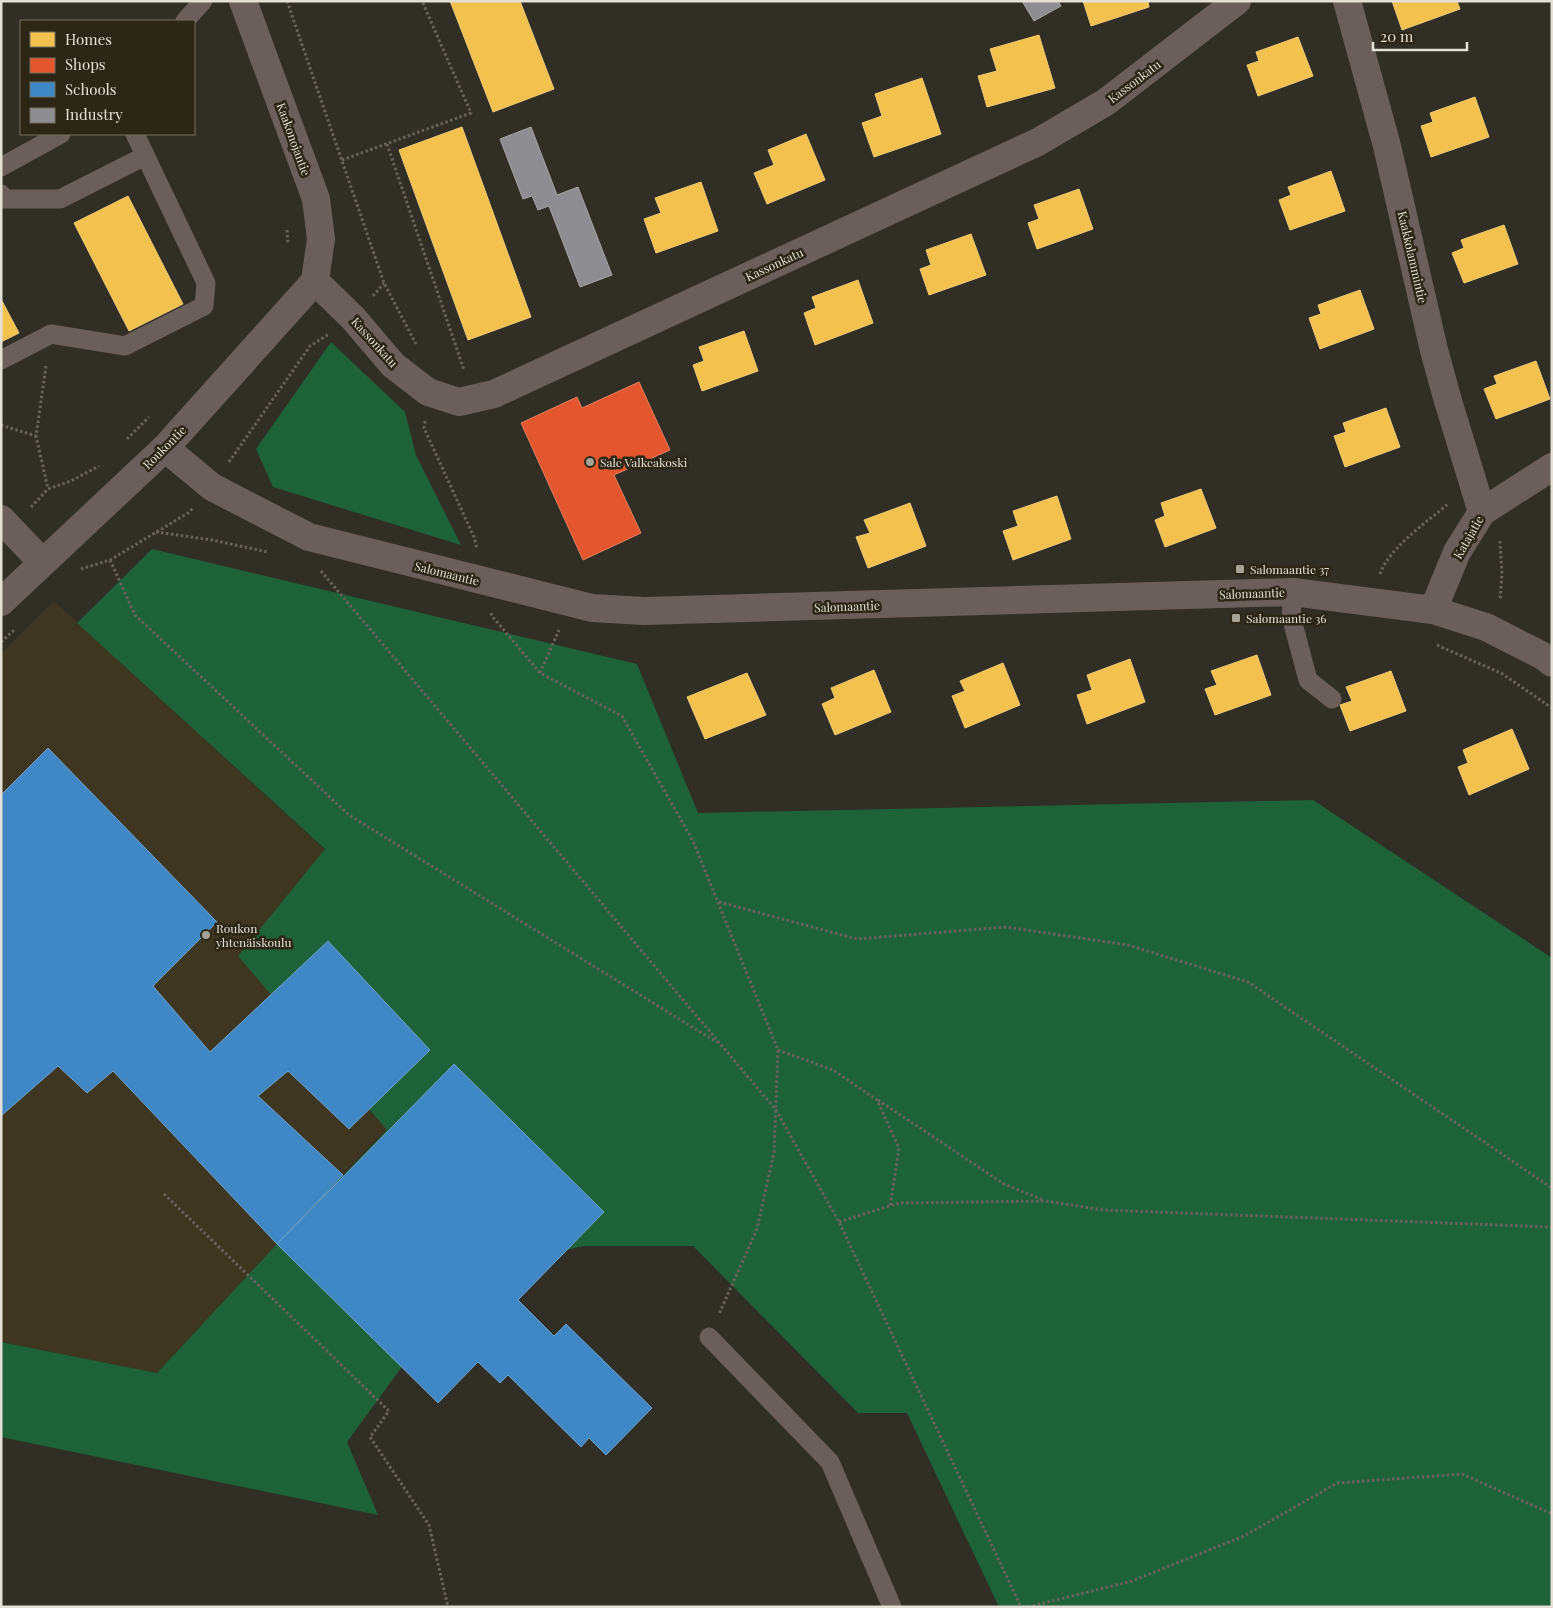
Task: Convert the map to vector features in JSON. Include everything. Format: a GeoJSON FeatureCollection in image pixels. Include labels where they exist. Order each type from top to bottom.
{"type":"FeatureCollection","features":[{"type":"Feature","properties":{"kind":"street","name":"Kaakonojantie"},"geometry":{"type":"LineString","coordinates":[[244,1],[316,199],[321,239],[315,281]]}},
{"type":"Feature","properties":{"kind":"street","name":"Kassonkatu"},"geometry":{"type":"LineString","coordinates":[[315,281],[353,318],[393,364],[428,392],[459,402],[494,394],[1038,142],[1106,102],[1238,1]]}},
{"type":"Feature","properties":{"kind":"street","name":"Kaakkolammintie"},"geometry":{"type":"LineString","coordinates":[[1347,1],[1387,146],[1434,350],[1480,515]]}},
{"type":"Feature","properties":{"kind":"street","name":"Roukontie"},"geometry":{"type":"LineString","coordinates":[[1,602],[164,448],[315,281]]}},
{"type":"Feature","properties":{"kind":"street","name":"Salomaantie"},"geometry":{"type":"LineString","coordinates":[[164,448],[212,487],[309,537],[592,608],[644,611],[1293,592],[1433,610],[1486,627],[1552,663]]}},
{"type":"Feature","properties":{"kind":"street","name":"Katajatie"},"geometry":{"type":"LineString","coordinates":[[1433,610],[1457,552],[1480,515],[1552,467]]}},
{"type":"Feature","properties":{"kind":"street"},"geometry":{"type":"LineString","coordinates":[[1,519],[42,562]]}},
{"type":"Feature","properties":{"kind":"lane"},"geometry":{"type":"LineString","coordinates":[[185,20],[203,1]]}},
{"type":"Feature","properties":{"kind":"lane"},"geometry":{"type":"LineString","coordinates":[[1,167],[59,135]]}},
{"type":"Feature","properties":{"kind":"lane"},"geometry":{"type":"LineString","coordinates":[[1,360],[51,334],[125,346],[204,306],[206,283],[135,135]]}},
{"type":"Feature","properties":{"kind":"lane"},"geometry":{"type":"LineString","coordinates":[[1,194],[5,199],[60,199],[145,156]]}},
{"type":"Feature","properties":{"kind":"lane"},"geometry":{"type":"LineString","coordinates":[[1293,592],[1291,616],[1308,680],[1332,699]]}},
{"type":"Feature","properties":{"kind":"lane"},"geometry":{"type":"LineString","coordinates":[[709,1336],[830,1462],[892,1607]]}},
{"type":"Feature","properties":{"kind":"path"},"geometry":{"type":"LineString","coordinates":[[286,1],[384,283],[430,369],[424,428],[474,537],[492,616],[540,673],[622,716],[693,841],[778,1050],[774,1152],[756,1229],[709,1336]]}},
{"type":"Feature","properties":{"kind":"path"},"geometry":{"type":"LineString","coordinates":[[342,160],[471,113],[422,1]]}},
{"type":"Feature","properties":{"kind":"path"},"geometry":{"type":"LineString","coordinates":[[387,144],[473,399]]}},
{"type":"Feature","properties":{"kind":"path"},"geometry":{"type":"LineString","coordinates":[[48,489],[36,436],[51,334]]}},
{"type":"Feature","properties":{"kind":"path"},"geometry":{"type":"LineString","coordinates":[[1,425],[36,436]]}},
{"type":"Feature","properties":{"kind":"path"},"geometry":{"type":"LineString","coordinates":[[1371,601],[1382,568],[1404,541],[1450,502],[1480,515],[1499,529],[1501,599],[1471,660]]}},
{"type":"Feature","properties":{"kind":"path"},"geometry":{"type":"LineString","coordinates":[[309,537],[312,561],[776,1110],[839,1222],[1021,1607]]}},
{"type":"Feature","properties":{"kind":"path"},"geometry":{"type":"LineString","coordinates":[[110,560],[135,615],[349,814],[721,1045]]}},
{"type":"Feature","properties":{"kind":"path"},"geometry":{"type":"LineString","coordinates":[[540,673],[559,630]]}},
{"type":"Feature","properties":{"kind":"path"},"geometry":{"type":"LineString","coordinates":[[718,902],[857,939],[1006,927],[1128,945],[1248,982],[1552,1188]]}},
{"type":"Feature","properties":{"kind":"path"},"geometry":{"type":"LineString","coordinates":[[778,1050],[833,1070],[1004,1184],[1046,1201]]}},
{"type":"Feature","properties":{"kind":"path"},"geometry":{"type":"LineString","coordinates":[[877,1100],[899,1148],[890,1206]]}},
{"type":"Feature","properties":{"kind":"path"},"geometry":{"type":"LineString","coordinates":[[164,1194],[389,1411],[370,1437],[429,1525],[448,1607]]}},
{"type":"Feature","properties":{"kind":"path"},"geometry":{"type":"LineString","coordinates":[[839,1222],[899,1203],[1046,1201],[1103,1210],[1552,1227]]}},
{"type":"Feature","properties":{"kind":"path"},"geometry":{"type":"LineString","coordinates":[[1028,1607],[1132,1581],[1244,1536],[1337,1483],[1462,1474],[1552,1514]]}},
{"type":"Feature","properties":{"kind":"shaded area","name":"Roukon yhtenäiskoulu"},"geometry":{"type":"Polygon","coordinates":[[[54,601],[325,850],[415,1104],[369,1147],[157,1373],[1,1342],[1,654],[54,601]]]}},
{"type":"Feature","properties":{"kind":"green space"},"geometry":{"type":"Polygon","coordinates":[[[331,342],[405,412],[416,455],[461,545],[273,487],[256,449],[331,342]]]}},
{"type":"Feature","properties":{"kind":"green space"},"geometry":{"type":"Polygon","coordinates":[[[152,549],[637,664],[698,813],[1313,800],[1552,958],[1552,1607],[999,1607],[907,1413],[858,1413],[693,1246],[583,1246],[469,1275],[347,1442],[378,1515],[1,1437],[1,1342],[157,1373],[277,1244],[387,1130],[238,956],[325,849],[77,623],[152,549]]]}},
{"type":"Feature","properties":{"kind":"building: Homes"},"geometry":{"type":"Polygon","coordinates":[[[450,1],[520,1],[554,89],[493,112],[450,1]]]}},
{"type":"Feature","properties":{"kind":"building: Homes"},"geometry":{"type":"Polygon","coordinates":[[[1083,1],[1148,1],[1149,7],[1091,26],[1083,1]]]}},
{"type":"Feature","properties":{"kind":"building: Homes"},"geometry":{"type":"Polygon","coordinates":[[[1392,1],[1457,1],[1460,9],[1402,30],[1392,1]]]}},
{"type":"Feature","properties":{"kind":"building: Homes"},"geometry":{"type":"Polygon","coordinates":[[[1039,35],[1055,88],[987,107],[978,76],[997,71],[990,49],[1039,35]]]}},
{"type":"Feature","properties":{"kind":"building: Homes"},"geometry":{"type":"Polygon","coordinates":[[[1298,37],[1313,76],[1258,96],[1247,65],[1259,61],[1256,52],[1298,37]]]}},
{"type":"Feature","properties":{"kind":"building: Homes"},"geometry":{"type":"Polygon","coordinates":[[[922,78],[941,134],[874,157],[862,123],[882,116],[875,94],[922,78]]]}},
{"type":"Feature","properties":{"kind":"building: Homes"},"geometry":{"type":"Polygon","coordinates":[[[1475,97],[1489,137],[1431,157],[1421,126],[1433,122],[1430,113],[1475,97]]]}},
{"type":"Feature","properties":{"kind":"building: Homes"},"geometry":{"type":"Polygon","coordinates":[[[462,127],[531,317],[468,340],[399,150],[462,127]]]}},
{"type":"Feature","properties":{"kind":"building: Homes"},"geometry":{"type":"Polygon","coordinates":[[[806,134],[825,180],[767,204],[754,173],[774,165],[768,150],[806,134]]]}},
{"type":"Feature","properties":{"kind":"building: Homes"},"geometry":{"type":"Polygon","coordinates":[[[1331,171],[1345,211],[1290,230],[1279,200],[1291,195],[1288,187],[1331,171]]]}},
{"type":"Feature","properties":{"kind":"building: Homes"},"geometry":{"type":"Polygon","coordinates":[[[701,182],[718,231],[656,253],[644,219],[661,213],[655,198],[701,182]]]}},
{"type":"Feature","properties":{"kind":"building: Homes"},"geometry":{"type":"Polygon","coordinates":[[[1079,189],[1093,229],[1037,249],[1028,223],[1039,219],[1034,205],[1079,189]]]}},
{"type":"Feature","properties":{"kind":"building: Homes"},"geometry":{"type":"Polygon","coordinates":[[[128,196],[183,304],[129,331],[74,223],[128,196]]]}},
{"type":"Feature","properties":{"kind":"building: Homes"},"geometry":{"type":"Polygon","coordinates":[[[1504,225],[1518,264],[1464,283],[1452,253],[1464,248],[1461,240],[1504,225]]]}},
{"type":"Feature","properties":{"kind":"building: Homes"},"geometry":{"type":"Polygon","coordinates":[[[971,234],[986,275],[929,295],[920,269],[931,265],[926,250],[971,234]]]}},
{"type":"Feature","properties":{"kind":"building: Homes"},"geometry":{"type":"Polygon","coordinates":[[[858,280],[873,323],[815,345],[804,313],[816,308],[812,297],[858,280]]]}},
{"type":"Feature","properties":{"kind":"building: Homes"},"geometry":{"type":"Polygon","coordinates":[[[1360,290],[1374,329],[1320,349],[1309,318],[1321,314],[1318,305],[1360,290]]]}},
{"type":"Feature","properties":{"kind":"building: Homes"},"geometry":{"type":"Polygon","coordinates":[[[1,299],[19,333],[1,342],[1,299]]]}},
{"type":"Feature","properties":{"kind":"building: Homes"},"geometry":{"type":"Polygon","coordinates":[[[744,331],[758,371],[702,391],[693,365],[704,361],[699,347],[744,331]]]}},
{"type":"Feature","properties":{"kind":"building: Homes"},"geometry":{"type":"Polygon","coordinates":[[[1536,361],[1550,399],[1496,419],[1484,389],[1497,384],[1494,376],[1536,361]]]}},
{"type":"Feature","properties":{"kind":"building: Homes"},"geometry":{"type":"Polygon","coordinates":[[[1386,408],[1400,447],[1345,467],[1334,436],[1346,432],[1343,423],[1386,408]]]}},
{"type":"Feature","properties":{"kind":"building: Homes"},"geometry":{"type":"Polygon","coordinates":[[[1201,489],[1216,528],[1165,547],[1155,520],[1165,516],[1161,503],[1201,489]]]}},
{"type":"Feature","properties":{"kind":"building: Homes"},"geometry":{"type":"Polygon","coordinates":[[[1057,496],[1071,539],[1013,560],[1003,531],[1018,526],[1013,511],[1057,496]]]}},
{"type":"Feature","properties":{"kind":"building: Homes"},"geometry":{"type":"Polygon","coordinates":[[[910,503],[926,546],[868,568],[856,537],[870,533],[864,520],[910,503]]]}},
{"type":"Feature","properties":{"kind":"building: Homes"},"geometry":{"type":"Polygon","coordinates":[[[1257,655],[1271,695],[1215,715],[1205,689],[1217,685],[1211,671],[1257,655]]]}},
{"type":"Feature","properties":{"kind":"building: Homes"},"geometry":{"type":"Polygon","coordinates":[[[1130,659],[1145,702],[1087,724],[1077,695],[1092,690],[1087,675],[1130,659]]]}},
{"type":"Feature","properties":{"kind":"building: Homes"},"geometry":{"type":"Polygon","coordinates":[[[1003,663],[1020,705],[965,728],[952,696],[965,691],[960,681],[1003,663]]]}},
{"type":"Feature","properties":{"kind":"building: Homes"},"geometry":{"type":"Polygon","coordinates":[[[874,670],[891,712],[835,735],[822,704],[835,698],[831,688],[874,670]]]}},
{"type":"Feature","properties":{"kind":"building: Homes"},"geometry":{"type":"Polygon","coordinates":[[[1391,671],[1406,711],[1350,731],[1340,705],[1352,701],[1346,687],[1391,671]]]}},
{"type":"Feature","properties":{"kind":"building: Homes"},"geometry":{"type":"Polygon","coordinates":[[[747,673],[766,715],[705,739],[687,697],[747,673]]]}},
{"type":"Feature","properties":{"kind":"building: Homes"},"geometry":{"type":"Polygon","coordinates":[[[1512,729],[1529,769],[1469,795],[1458,767],[1468,763],[1463,750],[1512,729]]]}},
{"type":"Feature","properties":{"kind":"building: Shops","name":"Sale Valkeakoski"},"geometry":{"type":"Polygon","coordinates":[[[639,382],[670,450],[614,475],[641,533],[583,560],[521,423],[577,397],[582,408],[639,382]]]}},
{"type":"Feature","properties":{"kind":"building: Schools"},"geometry":{"type":"Polygon","coordinates":[[[48,748],[217,922],[153,986],[210,1052],[328,941],[430,1050],[349,1129],[288,1071],[258,1096],[343,1175],[277,1244],[113,1071],[87,1093],[58,1066],[1,1116],[1,795],[48,748]]]}},
{"type":"Feature","properties":{"kind":"building: Schools"},"geometry":{"type":"Polygon","coordinates":[[[454,1064],[604,1212],[518,1300],[554,1336],[566,1324],[652,1408],[606,1455],[589,1438],[581,1447],[508,1375],[500,1383],[478,1362],[438,1403],[277,1244],[454,1064]]]}},
{"type":"Feature","properties":{"kind":"building: Industry"},"geometry":{"type":"Polygon","coordinates":[[[1022,1],[1058,1],[1061,6],[1034,21],[1022,1]]]}},
{"type":"Feature","properties":{"kind":"building: Industry"},"geometry":{"type":"Polygon","coordinates":[[[531,127],[557,195],[578,187],[612,275],[580,287],[549,206],[538,210],[532,196],[523,199],[500,139],[531,127]]]}},
{"type":"Feature","properties":{"kind":"place","name":"Sale Valkeakoski"},"geometry":{"type":"Point","coordinates":[590,462]}},
{"type":"Feature","properties":{"kind":"place","name":"Salomaantie 37"},"geometry":{"type":"Point","coordinates":[1240,569]}},
{"type":"Feature","properties":{"kind":"place","name":"Salomaantie 36"},"geometry":{"type":"Point","coordinates":[1236,618]}},
{"type":"Feature","properties":{"kind":"place","name":"Roukon yhtenäiskoulu"},"geometry":{"type":"Point","coordinates":[206,935]}}]}
